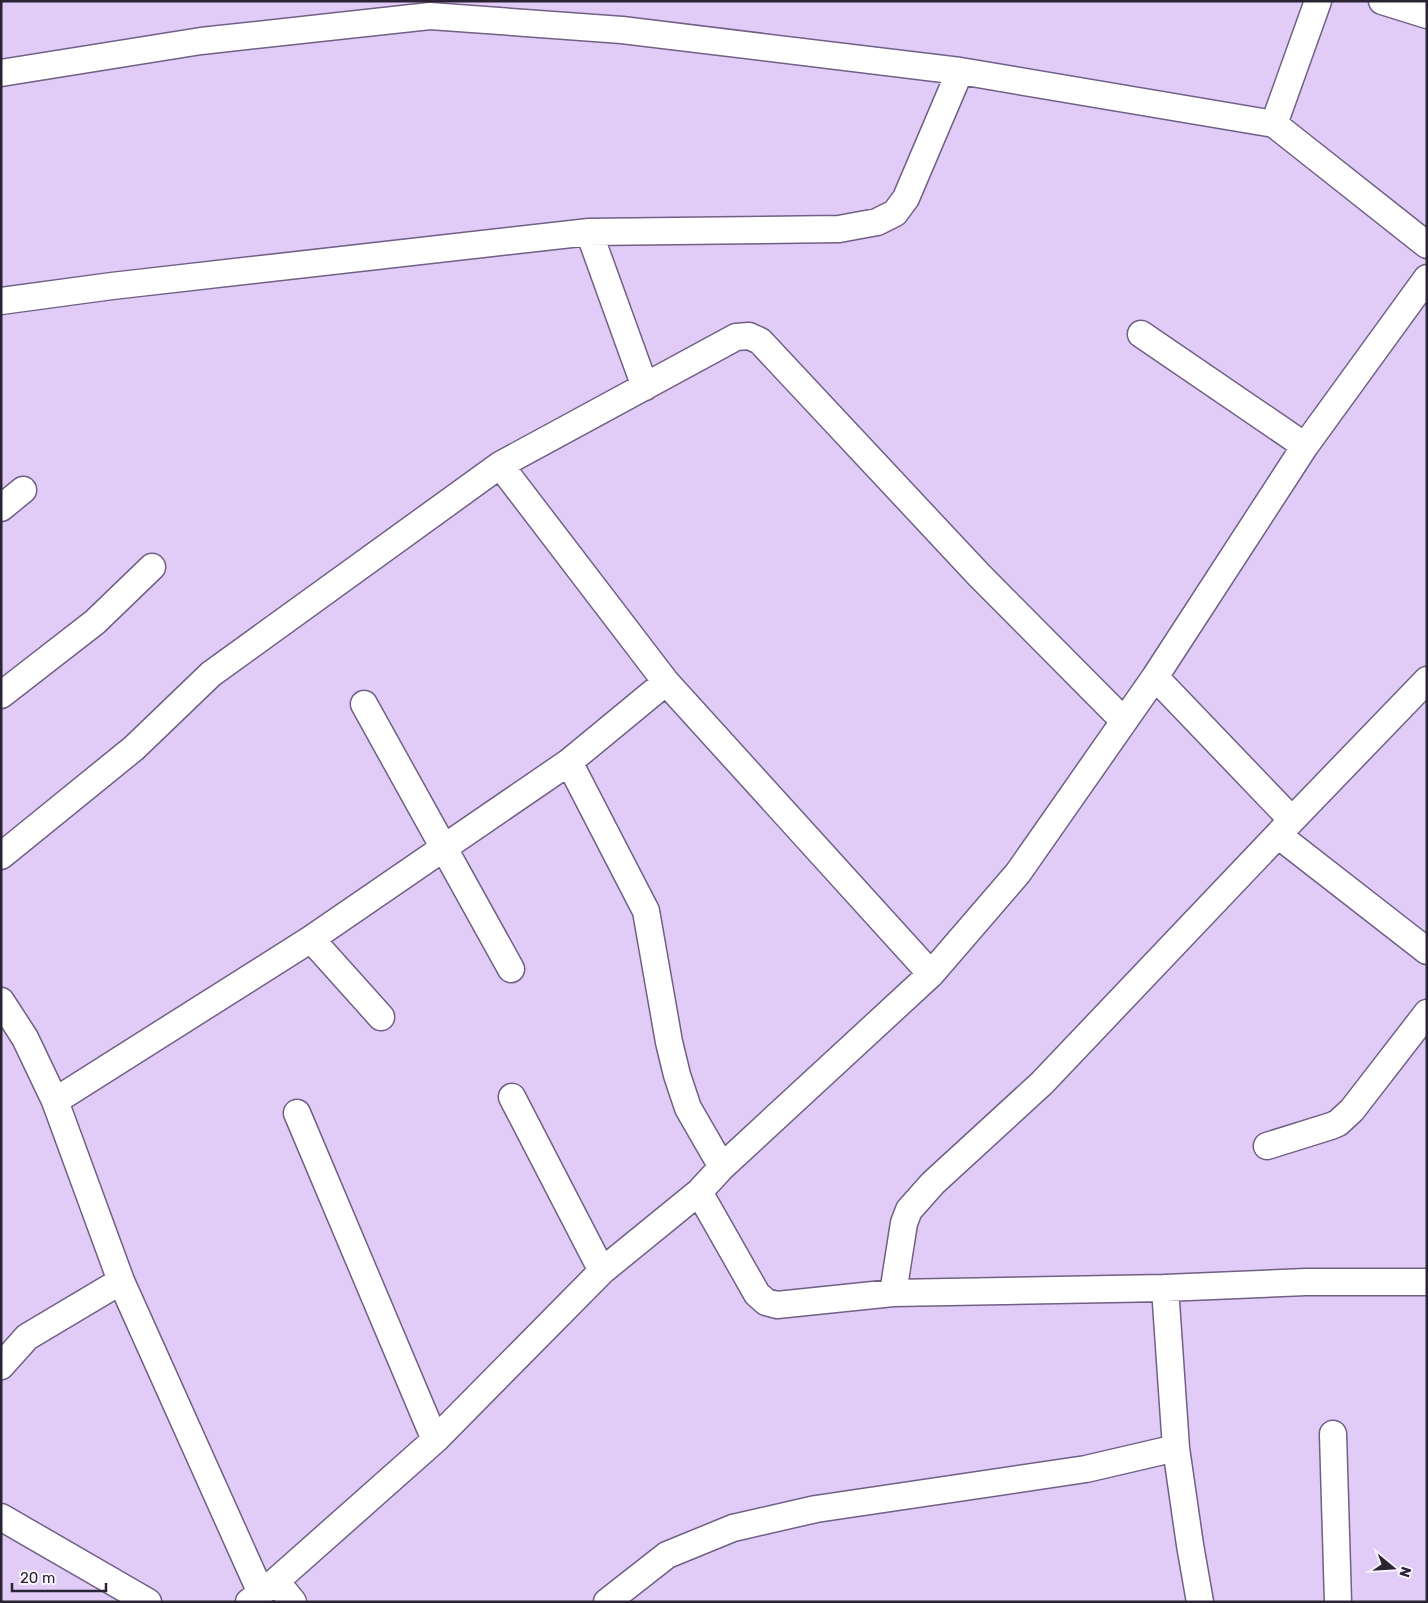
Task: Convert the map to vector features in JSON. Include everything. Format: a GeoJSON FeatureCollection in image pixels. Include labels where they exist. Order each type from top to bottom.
{"type":"FeatureCollection","features":[{"type":"Feature","properties":{"kind":"street"},"geometry":{"type":"LineString","coordinates":[[1274,124],[1318,1]]}},
{"type":"Feature","properties":{"kind":"street"},"geometry":{"type":"LineString","coordinates":[[1382,1],[1427,15]]}},
{"type":"Feature","properties":{"kind":"street"},"geometry":{"type":"LineString","coordinates":[[1,73],[201,41],[436,9],[960,70],[1274,124],[1427,245]]}},
{"type":"Feature","properties":{"kind":"street"},"geometry":{"type":"LineString","coordinates":[[1,301],[112,286],[589,232],[839,229],[877,222],[895,214],[906,198],[960,70]]}},
{"type":"Feature","properties":{"kind":"street"},"geometry":{"type":"LineString","coordinates":[[589,232],[645,386]]}},
{"type":"Feature","properties":{"kind":"street"},"geometry":{"type":"LineString","coordinates":[[262,1592],[435,1440],[602,1271],[699,1192],[722,1167],[931,974],[1018,873],[1155,677],[1305,446],[1427,278]]}},
{"type":"Feature","properties":{"kind":"street"},"geometry":{"type":"LineString","coordinates":[[1141,334],[1305,446]]}},
{"type":"Feature","properties":{"kind":"street"},"geometry":{"type":"LineString","coordinates":[[1,856],[134,748],[211,674],[500,465],[736,337],[748,336],[760,341],[979,575],[1124,721]]}},
{"type":"Feature","properties":{"kind":"street"},"geometry":{"type":"LineString","coordinates":[[500,465],[666,682],[931,974]]}},
{"type":"Feature","properties":{"kind":"street"},"geometry":{"type":"LineString","coordinates":[[1,508],[23,490]]}},
{"type":"Feature","properties":{"kind":"street"},"geometry":{"type":"LineString","coordinates":[[1,695],[95,622],[152,567]]}},
{"type":"Feature","properties":{"kind":"street"},"geometry":{"type":"LineString","coordinates":[[1155,677],[1285,827],[1427,951]]}},
{"type":"Feature","properties":{"kind":"street"},"geometry":{"type":"LineString","coordinates":[[893,1293],[904,1223],[909,1210],[933,1183],[1042,1083],[1427,680]]}},
{"type":"Feature","properties":{"kind":"street"},"geometry":{"type":"LineString","coordinates":[[55,1101],[311,939],[569,762],[666,682]]}},
{"type":"Feature","properties":{"kind":"street"},"geometry":{"type":"LineString","coordinates":[[364,704],[511,969]]}},
{"type":"Feature","properties":{"kind":"street"},"geometry":{"type":"LineString","coordinates":[[569,762],[646,910],[667,1033],[677,1075],[688,1108],[722,1167]]}},
{"type":"Feature","properties":{"kind":"street"},"geometry":{"type":"LineString","coordinates":[[311,939],[381,1017]]}},
{"type":"Feature","properties":{"kind":"street"},"geometry":{"type":"LineString","coordinates":[[1,1001],[25,1038],[55,1101],[121,1281],[262,1592],[293,1602]]}},
{"type":"Feature","properties":{"kind":"street"},"geometry":{"type":"LineString","coordinates":[[1267,1146],[1338,1123],[1352,1110],[1427,1013]]}},
{"type":"Feature","properties":{"kind":"street"},"geometry":{"type":"LineString","coordinates":[[512,1097],[602,1271]]}},
{"type":"Feature","properties":{"kind":"street"},"geometry":{"type":"LineString","coordinates":[[297,1113],[388,1324],[435,1440]]}},
{"type":"Feature","properties":{"kind":"street"},"geometry":{"type":"LineString","coordinates":[[699,1192],[757,1294],[766,1302],[777,1305],[893,1293],[1165,1288],[1306,1282],[1427,1282]]}},
{"type":"Feature","properties":{"kind":"street"},"geometry":{"type":"LineString","coordinates":[[1,1366],[27,1337],[121,1281]]}},
{"type":"Feature","properties":{"kind":"street"},"geometry":{"type":"LineString","coordinates":[[1165,1288],[1176,1448],[1200,1602]]}},
{"type":"Feature","properties":{"kind":"street"},"geometry":{"type":"LineString","coordinates":[[1333,1434],[1338,1602]]}},
{"type":"Feature","properties":{"kind":"street"},"geometry":{"type":"LineString","coordinates":[[607,1602],[667,1554],[733,1528],[816,1509],[1086,1469],[1176,1448]]}},
{"type":"Feature","properties":{"kind":"street"},"geometry":{"type":"LineString","coordinates":[[1,1517],[148,1602]]}}]}
